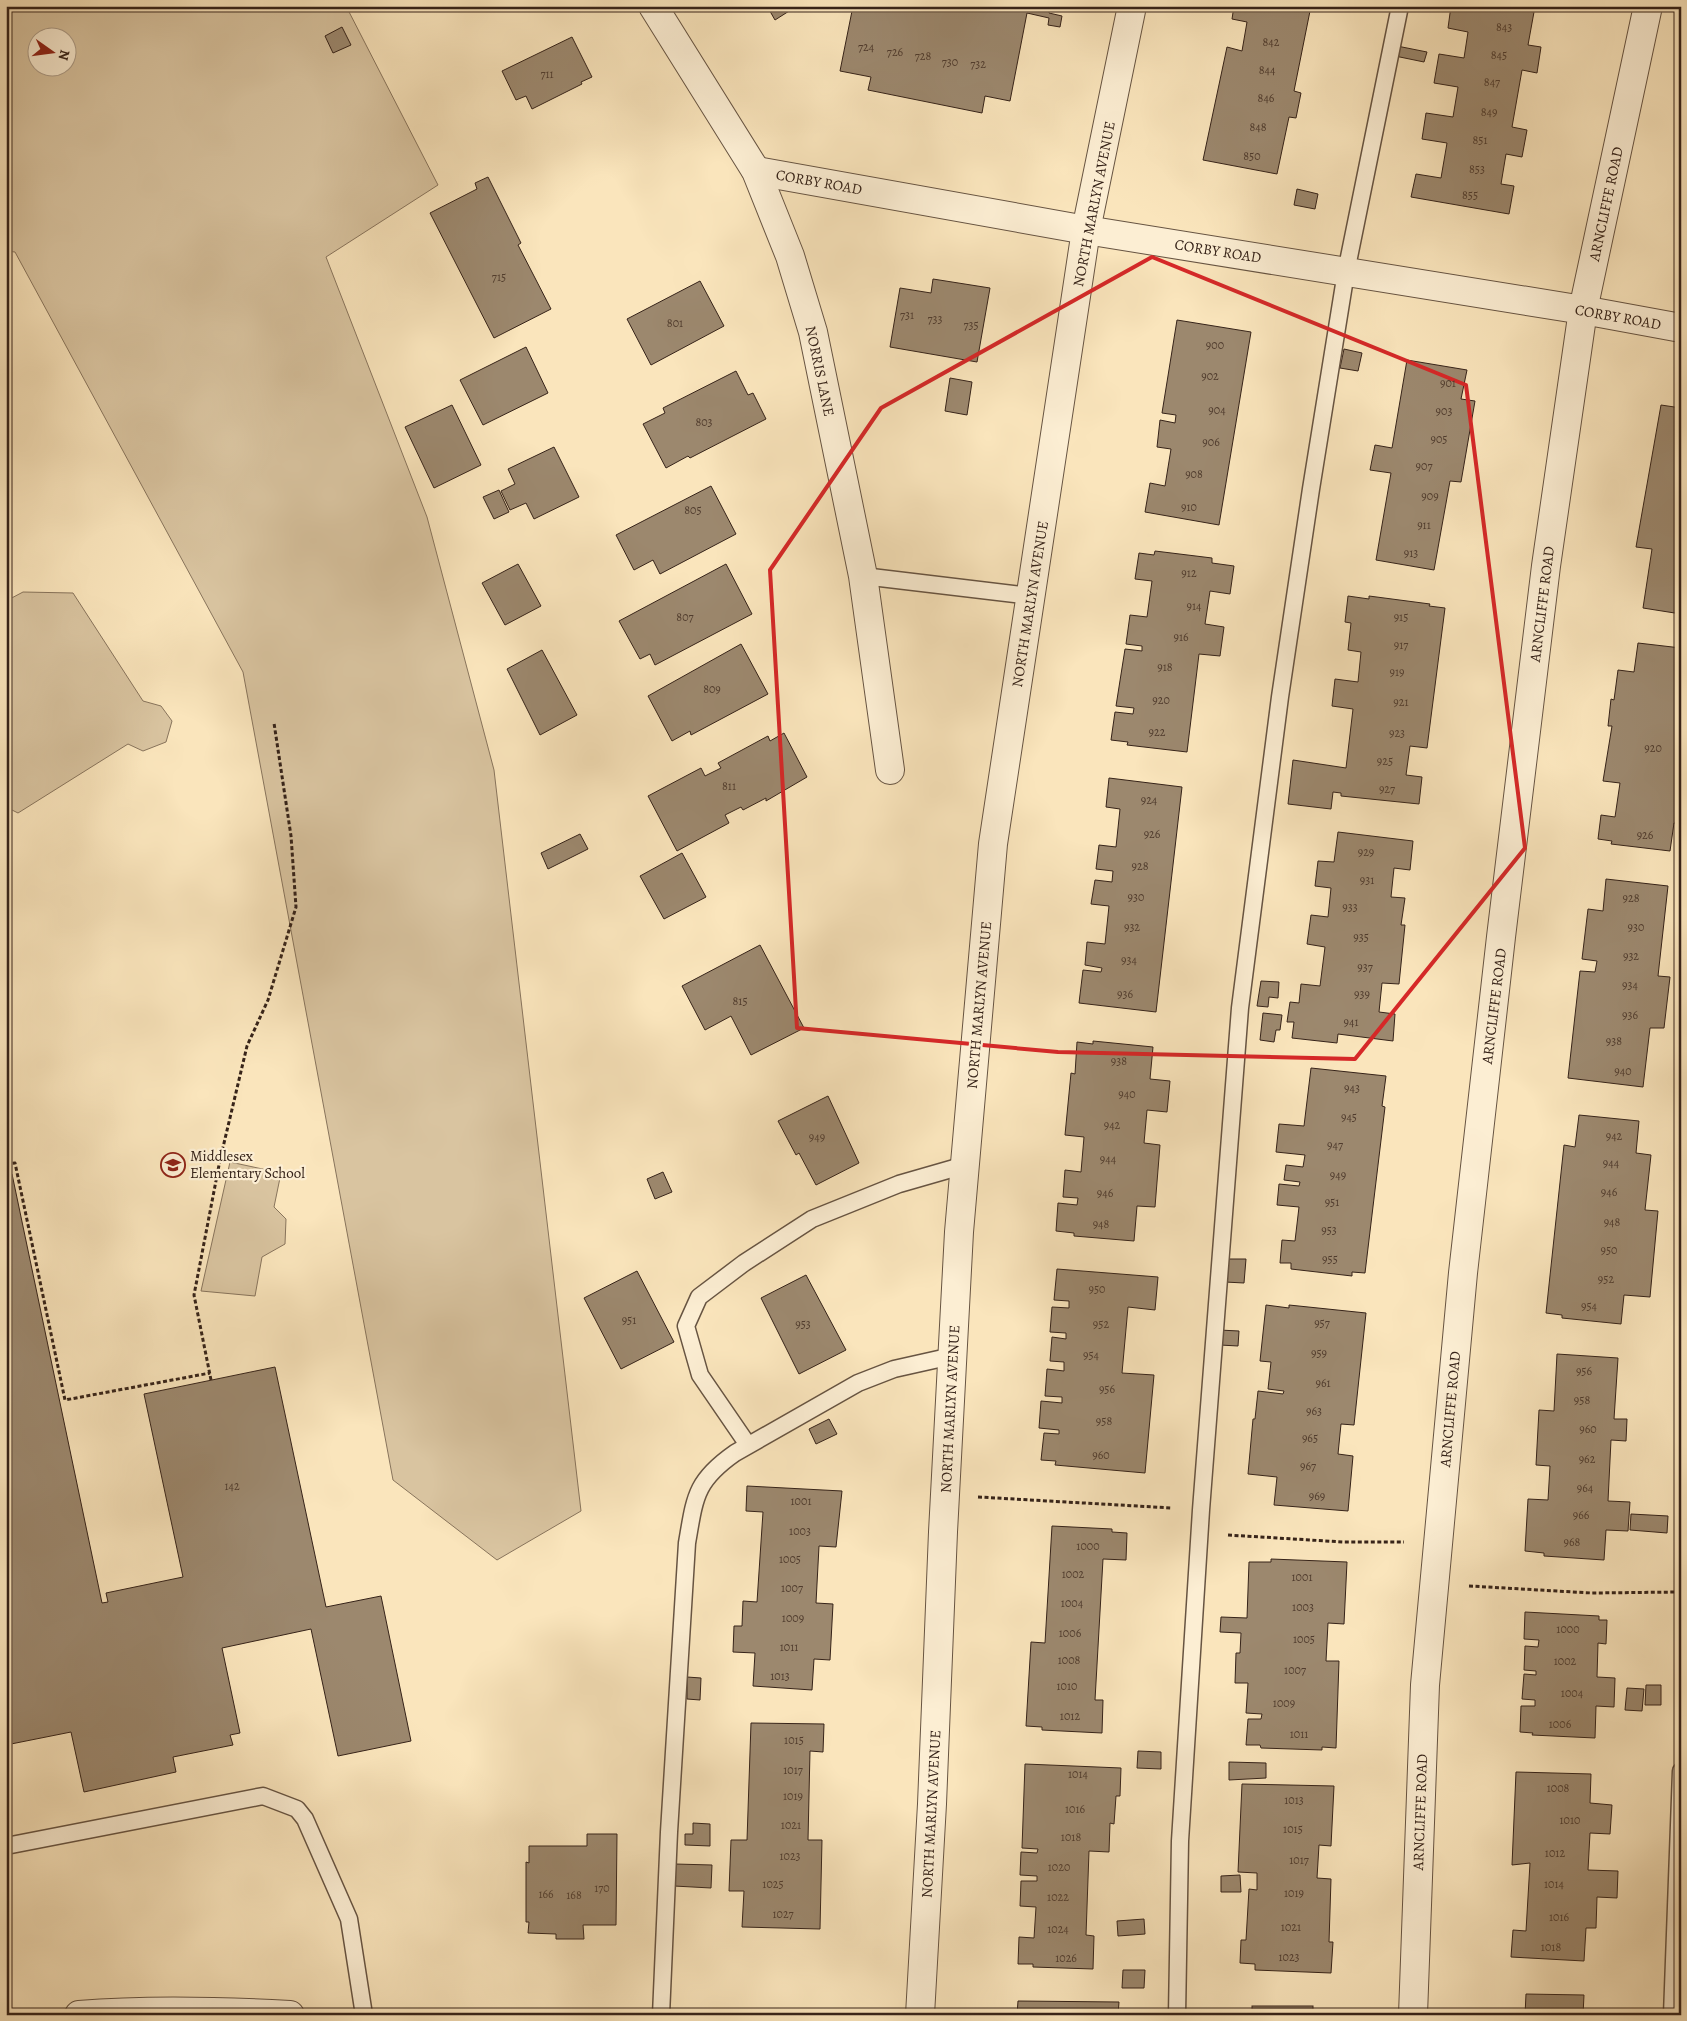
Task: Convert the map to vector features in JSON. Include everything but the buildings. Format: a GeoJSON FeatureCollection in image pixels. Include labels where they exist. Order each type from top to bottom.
{"type":"FeatureCollection","features":[{"type":"Feature","properties":{"kind":"street","name":"NORRIS LANE"},"geometry":{"type":"LineString","coordinates":[[653,6],[756,171],[790,256],[813,332],[863,576],[890,770]]}},
{"type":"Feature","properties":{"kind":"street","name":"NORTH MARLYN AVENUE"},"geometry":{"type":"LineString","coordinates":[[920,2015],[959,1232],[993,844],[1086,230],[1132,6]]}},
{"type":"Feature","properties":{"kind":"street","name":"ARNCLIFFE ROAD"},"geometry":{"type":"LineString","coordinates":[[1413,2015],[1425,1685],[1463,1273],[1503,927],[1546,566],[1583,310],[1648,6]]}},
{"type":"Feature","properties":{"kind":"street","name":"CORBY ROAD"},"geometry":{"type":"LineString","coordinates":[[756,171],[1086,230],[1583,310],[1681,328]]}},
{"type":"Feature","properties":{"kind":"street"},"geometry":{"type":"LineString","coordinates":[[79,2015],[131,2010],[221,2011],[290,2015]]}},
{"type":"Feature","properties":{"kind":"lane"},"geometry":{"type":"LineString","coordinates":[[1177,2015],[1180,1841],[1201,1510],[1240,1008],[1280,698],[1311,489],[1346,272],[1400,6]]}},
{"type":"Feature","properties":{"kind":"lane"},"geometry":{"type":"LineString","coordinates":[[863,576],[1031,596]]}},
{"type":"Feature","properties":{"kind":"lane"},"geometry":{"type":"LineString","coordinates":[[748,1446],[700,1375],[686,1326],[699,1297],[744,1263],[812,1219],[899,1184],[965,1165]]}},
{"type":"Feature","properties":{"kind":"lane"},"geometry":{"type":"LineString","coordinates":[[661,2015],[669,1832],[687,1543],[694,1504],[701,1486],[716,1467],[748,1446],[858,1383],[894,1369],[952,1356]]}},
{"type":"Feature","properties":{"kind":"lane"},"geometry":{"type":"LineString","coordinates":[[1672,2015],[1681,1770]]}},
{"type":"Feature","properties":{"kind":"lane"},"geometry":{"type":"LineString","coordinates":[[6,1846],[263,1796],[297,1808],[305,1819],[349,1920],[364,2015]]}},
{"type":"Feature","properties":{"kind":"path"},"geometry":{"type":"LineString","coordinates":[[211,1380],[194,1295],[220,1160],[248,1046],[268,1000],[296,907],[291,836],[274,723]]}},
{"type":"Feature","properties":{"kind":"path"},"geometry":{"type":"LineString","coordinates":[[6,1164],[15,1163],[65,1400],[210,1373]]}},
{"type":"Feature","properties":{"kind":"path"},"geometry":{"type":"LineString","coordinates":[[945,1496],[1201,1510]]}},
{"type":"Feature","properties":{"kind":"path"},"geometry":{"type":"LineString","coordinates":[[1200,1534],[1343,1542],[1438,1542]]}},
{"type":"Feature","properties":{"kind":"path"},"geometry":{"type":"LineString","coordinates":[[1434,1584],[1592,1593],[1681,1592]]}},
{"type":"Feature","properties":{"kind":"highlighted area"},"geometry":{"type":"Polygon","coordinates":[[[1152,257],[1466,385],[1525,848],[1355,1059],[1058,1052],[797,1028],[770,570],[881,408],[1152,257]]]}},
{"type":"Feature","properties":{"kind":"shaded area"},"geometry":{"type":"Polygon","coordinates":[[[6,6],[346,6],[438,185],[326,257],[427,517],[494,770],[581,1511],[497,1560],[393,1480],[243,672],[15,252],[6,251],[6,6]]]}},
{"type":"Feature","properties":{"kind":"shaded area"},"geometry":{"type":"Polygon","coordinates":[[[23,592],[73,593],[143,701],[161,706],[172,721],[166,742],[143,751],[128,744],[18,813],[6,807],[6,601],[23,592]]]}},
{"type":"Feature","properties":{"kind":"shaded area"},"geometry":{"type":"Polygon","coordinates":[[[230,1162],[281,1173],[274,1207],[286,1219],[285,1244],[262,1257],[255,1296],[201,1291],[230,1162]]]}},
{"type":"Feature","properties":{"kind":"place","name":"Middlesex Elementary School"},"geometry":{"type":"Point","coordinates":[173,1165]}}]}
